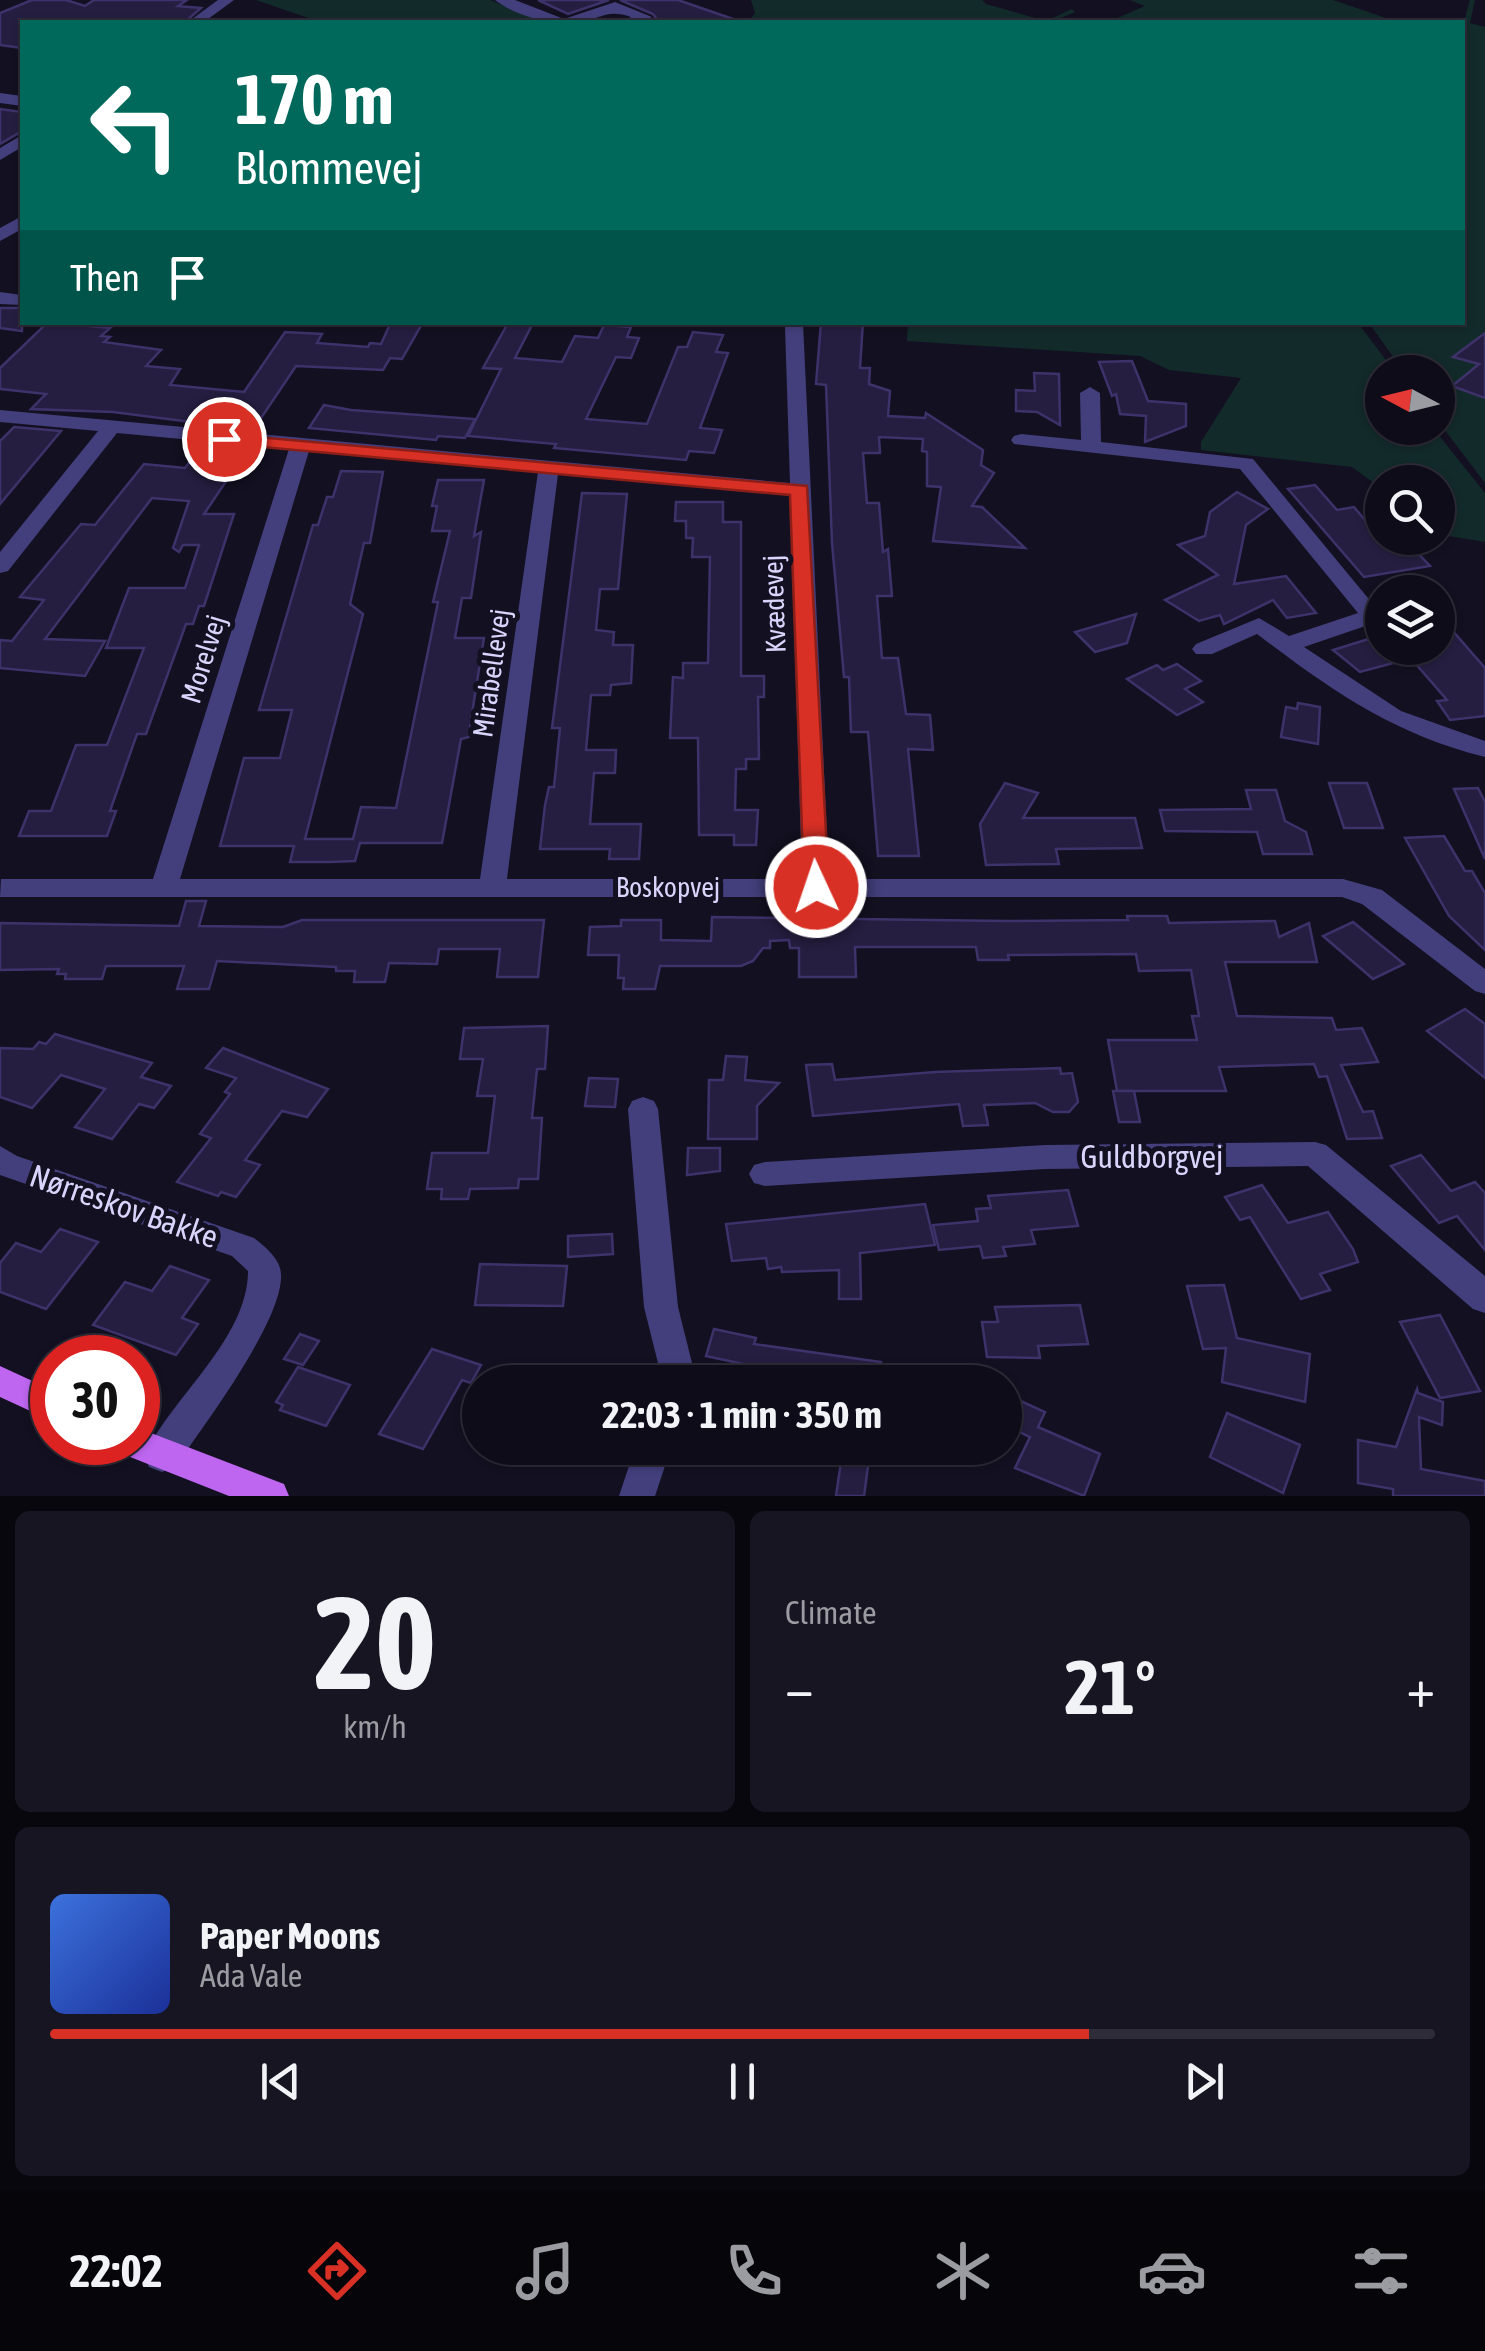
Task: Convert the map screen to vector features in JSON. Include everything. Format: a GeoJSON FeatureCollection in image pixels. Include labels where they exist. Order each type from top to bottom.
{"type":"FeatureCollection","features":[{"type":"Feature","properties":{"kind":"main road"},"geometry":{"type":"LineString","coordinates":[[0,1380],[30,1395]]}},
{"type":"Feature","properties":{"kind":"main road","name":"Nørreskov Bakke"},"geometry":{"type":"LineString","coordinates":[[160,1454],[271,1496]]}},
{"type":"Feature","properties":{"kind":"street"},"geometry":{"type":"LineString","coordinates":[[198,20],[227,0]]}},
{"type":"Feature","properties":{"kind":"street"},"geometry":{"type":"LineString","coordinates":[[502,0],[555,20]]}},
{"type":"Feature","properties":{"kind":"street"},"geometry":{"type":"LineString","coordinates":[[574,20],[614,6],[645,17],[635,20]]}},
{"type":"Feature","properties":{"kind":"street","name":"Kvædevej"},"geometry":{"type":"LineString","coordinates":[[794,325],[816,887]]}},
{"type":"Feature","properties":{"kind":"street"},"geometry":{"type":"LineString","coordinates":[[1090,393],[1092,445]]}},
{"type":"Feature","properties":{"kind":"street"},"geometry":{"type":"LineString","coordinates":[[0,416],[800,490]]}},
{"type":"Feature","properties":{"kind":"street"},"geometry":{"type":"LineString","coordinates":[[0,566],[110,429]]}},
{"type":"Feature","properties":{"kind":"street"},"geometry":{"type":"LineString","coordinates":[[1021,440],[1246,464],[1372,616],[1287,645]]}},
{"type":"Feature","properties":{"kind":"street","name":"Morelvej"},"geometry":{"type":"LineString","coordinates":[[163,889],[300,446]]}},
{"type":"Feature","properties":{"kind":"street","name":"Mirabellevej"},"geometry":{"type":"LineString","coordinates":[[492,888],[549,466]]}},
{"type":"Feature","properties":{"kind":"street"},"geometry":{"type":"LineString","coordinates":[[1204,649],[1260,625],[1396,722],[1485,750]]}},
{"type":"Feature","properties":{"kind":"street","name":"Boskopvej"},"geometry":{"type":"LineString","coordinates":[[0,888],[1343,888],[1372,896],[1485,984]]}},
{"type":"Feature","properties":{"kind":"street"},"geometry":{"type":"LineString","coordinates":[[642,1109],[661,1306],[676,1365]]}},
{"type":"Feature","properties":{"kind":"street","name":"Guldborgvej"},"geometry":{"type":"LineString","coordinates":[[765,1174],[1045,1156],[1316,1154],[1485,1299]]}},
{"type":"Feature","properties":{"kind":"street","name":"Nørreskov Bakke"},"geometry":{"type":"LineString","coordinates":[[0,1158],[6,1165],[242,1247],[264,1267],[266,1289],[253,1321],[160,1433]]}},
{"type":"Feature","properties":{"kind":"street"},"geometry":{"type":"LineString","coordinates":[[636,1496],[647,1465]]}},
{"type":"Feature","properties":{"kind":"green space"},"geometry":{"type":"Polygon","coordinates":[[[256,0],[490,0],[541,20],[314,20],[256,0]]]}},
{"type":"Feature","properties":{"kind":"green space"},"geometry":{"type":"Polygon","coordinates":[[[751,0],[982,0],[1042,20],[750,20],[755,13],[751,0]]]}},
{"type":"Feature","properties":{"kind":"green space"},"geometry":{"type":"Polygon","coordinates":[[[1130,0],[1333,0],[1392,20],[1113,20],[1145,6],[1130,0]]]}},
{"type":"Feature","properties":{"kind":"green space"},"geometry":{"type":"Polygon","coordinates":[[[1470,0],[1475,0],[1470,23],[1485,27],[1485,483],[1455,443],[1455,355],[1392,355],[1370,325],[1465,325],[1465,20],[1470,0]]]}},
{"type":"Feature","properties":{"kind":"green space"},"geometry":{"type":"Polygon","coordinates":[[[1072,9],[1075,12],[1056,20],[1048,20],[1072,9]]]}},
{"type":"Feature","properties":{"kind":"green space"},"geometry":{"type":"Polygon","coordinates":[[[908,325],[1360,325],[1382,355],[1365,355],[1365,445],[1447,445],[1485,493],[1485,542],[1455,537],[1455,465],[1365,465],[1365,477],[1352,467],[1201,450],[1201,442],[1241,378],[1169,370],[1140,356],[907,341],[908,325]]]}},
{"type":"Feature","properties":{"kind":"building"},"geometry":{"type":"Polygon","coordinates":[[[32,0],[66,0],[85,6],[94,0],[187,0],[178,6],[201,8],[187,20],[20,20],[20,48],[0,45],[0,13],[32,0]]]}},
{"type":"Feature","properties":{"kind":"building"},"geometry":{"type":"Polygon","coordinates":[[[538,0],[609,0],[568,14],[538,0]]]}},
{"type":"Feature","properties":{"kind":"building"},"geometry":{"type":"Polygon","coordinates":[[[620,0],[678,0],[733,20],[652,20],[656,18],[620,0]]]}},
{"type":"Feature","properties":{"kind":"building"},"geometry":{"type":"Polygon","coordinates":[[[0,109],[20,112],[20,132],[0,144],[0,109]]]}},
{"type":"Feature","properties":{"kind":"building"},"geometry":{"type":"Polygon","coordinates":[[[0,308],[20,308],[22,331],[0,328],[0,308]]]}},
{"type":"Feature","properties":{"kind":"building"},"geometry":{"type":"Polygon","coordinates":[[[45,325],[110,328],[101,336],[110,337],[104,342],[161,350],[146,366],[180,369],[170,385],[244,392],[285,332],[322,334],[317,343],[368,347],[370,343],[381,344],[390,325],[421,325],[402,359],[390,358],[383,370],[296,366],[253,430],[113,412],[31,409],[46,394],[0,389],[0,368],[45,325]]]}},
{"type":"Feature","properties":{"kind":"building"},"geometry":{"type":"Polygon","coordinates":[[[507,325],[532,325],[515,358],[562,362],[575,336],[598,338],[604,325],[631,327],[627,337],[639,338],[631,358],[616,357],[586,419],[647,424],[678,347],[687,347],[693,332],[723,335],[716,352],[728,353],[700,428],[722,430],[714,453],[689,451],[686,460],[468,436],[501,369],[483,368],[507,325]]]}},
{"type":"Feature","properties":{"kind":"building"},"geometry":{"type":"Polygon","coordinates":[[[821,325],[863,325],[860,368],[870,368],[869,384],[890,391],[888,416],[925,418],[926,413],[983,450],[981,465],[994,473],[972,506],[982,507],[1025,548],[933,541],[941,487],[927,486],[923,439],[879,437],[880,453],[863,453],[867,503],[879,503],[883,552],[888,549],[892,596],[877,596],[882,658],[898,658],[906,714],[930,715],[933,750],[908,749],[919,856],[878,856],[868,732],[851,732],[849,677],[844,677],[832,543],[826,385],[816,384],[821,325]]]}},
{"type":"Feature","properties":{"kind":"building"},"geometry":{"type":"Polygon","coordinates":[[[1485,333],[1485,398],[1455,387],[1479,364],[1455,356],[1485,333]]]}},
{"type":"Feature","properties":{"kind":"building"},"geometry":{"type":"Polygon","coordinates":[[[1132,361],[1148,401],[1186,404],[1186,426],[1145,442],[1146,416],[1120,414],[1116,394],[1112,396],[1099,362],[1132,361]]]}},
{"type":"Feature","properties":{"kind":"building"},"geometry":{"type":"Polygon","coordinates":[[[1034,373],[1059,374],[1060,425],[1037,412],[1016,411],[1016,390],[1035,391],[1034,373]]]}},
{"type":"Feature","properties":{"kind":"building"},"geometry":{"type":"Polygon","coordinates":[[[324,405],[475,419],[465,438],[438,436],[436,440],[309,428],[324,405]]]}},
{"type":"Feature","properties":{"kind":"building"},"geometry":{"type":"Polygon","coordinates":[[[14,427],[61,431],[0,504],[0,441],[14,427]]]}},
{"type":"Feature","properties":{"kind":"building"},"geometry":{"type":"Polygon","coordinates":[[[202,445],[240,448],[233,459],[241,459],[204,514],[234,514],[204,606],[199,606],[193,624],[186,624],[146,734],[137,734],[110,811],[116,811],[107,836],[19,836],[29,811],[51,811],[76,745],[107,745],[144,648],[106,648],[129,588],[185,588],[199,545],[183,545],[179,552],[173,548],[189,501],[152,498],[45,639],[105,641],[85,676],[0,668],[0,640],[12,641],[44,600],[20,597],[81,524],[95,525],[144,464],[185,468],[202,445]]]}},
{"type":"Feature","properties":{"kind":"building"},"geometry":{"type":"Polygon","coordinates":[[[341,471],[383,472],[370,543],[364,543],[350,604],[363,614],[305,839],[353,839],[361,807],[396,808],[438,602],[433,602],[450,531],[432,531],[438,480],[484,480],[474,536],[481,532],[471,598],[462,598],[455,638],[484,638],[470,726],[476,735],[461,739],[442,843],[360,843],[355,861],[290,862],[294,846],[220,846],[244,758],[280,758],[292,710],[259,710],[313,525],[318,525],[327,497],[333,497],[341,471]]]}},
{"type":"Feature","properties":{"kind":"building"},"geometry":{"type":"Polygon","coordinates":[[[1315,485],[1337,510],[1354,507],[1365,520],[1365,555],[1419,555],[1430,566],[1364,577],[1288,489],[1315,485]]]}},
{"type":"Feature","properties":{"kind":"building"},"geometry":{"type":"Polygon","coordinates":[[[1237,492],[1268,509],[1246,525],[1234,584],[1286,576],[1316,613],[1287,618],[1273,600],[1224,624],[1220,615],[1199,621],[1165,600],[1218,575],[1178,545],[1205,536],[1210,512],[1237,492]]]}},
{"type":"Feature","properties":{"kind":"building"},"geometry":{"type":"Polygon","coordinates":[[[582,493],[627,494],[618,589],[600,589],[596,630],[614,632],[613,645],[633,645],[631,683],[611,685],[610,695],[591,695],[586,750],[616,750],[615,773],[594,773],[590,824],[641,824],[639,859],[609,859],[610,849],[540,849],[549,787],[554,787],[560,728],[552,728],[582,493]]]}},
{"type":"Feature","properties":{"kind":"building"},"geometry":{"type":"Polygon","coordinates":[[[676,502],[723,502],[723,522],[741,522],[741,676],[764,676],[764,697],[758,697],[759,759],[746,759],[746,769],[736,769],[735,810],[758,810],[756,845],[734,845],[734,835],[699,835],[698,738],[670,738],[673,677],[683,678],[683,663],[708,663],[710,557],[692,557],[693,538],[686,538],[686,521],[675,521],[676,502]]]}},
{"type":"Feature","properties":{"kind":"building"},"geometry":{"type":"Polygon","coordinates":[[[1136,614],[1127,643],[1095,652],[1075,632],[1136,614]]]}},
{"type":"Feature","properties":{"kind":"building"},"geometry":{"type":"Polygon","coordinates":[[[1455,634],[1485,668],[1485,716],[1450,720],[1437,701],[1447,700],[1417,665],[1455,665],[1455,634]]]}},
{"type":"Feature","properties":{"kind":"building"},"geometry":{"type":"Polygon","coordinates":[[[1365,640],[1365,665],[1386,665],[1360,672],[1333,650],[1365,640]]]}},
{"type":"Feature","properties":{"kind":"building"},"geometry":{"type":"Polygon","coordinates":[[[1177,664],[1201,681],[1185,689],[1203,702],[1177,715],[1127,679],[1157,665],[1163,670],[1177,664]]]}},
{"type":"Feature","properties":{"kind":"building"},"geometry":{"type":"Polygon","coordinates":[[[1298,703],[1320,707],[1318,744],[1281,737],[1286,707],[1297,709],[1298,703]]]}},
{"type":"Feature","properties":{"kind":"building"},"geometry":{"type":"Polygon","coordinates":[[[1005,783],[1038,793],[1023,818],[1135,818],[1142,848],[1056,849],[1059,864],[986,865],[980,824],[1005,783]]]}},
{"type":"Feature","properties":{"kind":"building"},"geometry":{"type":"Polygon","coordinates":[[[1329,783],[1367,783],[1383,828],[1344,828],[1329,783]]]}},
{"type":"Feature","properties":{"kind":"building"},"geometry":{"type":"Polygon","coordinates":[[[1478,788],[1485,802],[1485,859],[1454,789],[1478,788]]]}},
{"type":"Feature","properties":{"kind":"building"},"geometry":{"type":"Polygon","coordinates":[[[1246,790],[1276,790],[1285,821],[1306,832],[1312,854],[1263,854],[1257,832],[1165,831],[1160,810],[1251,809],[1246,790]]]}},
{"type":"Feature","properties":{"kind":"building"},"geometry":{"type":"Polygon","coordinates":[[[1444,836],[1465,871],[1472,871],[1485,893],[1485,950],[1449,916],[1405,838],[1444,836]]]}},
{"type":"Feature","properties":{"kind":"building"},"geometry":{"type":"Polygon","coordinates":[[[186,901],[206,901],[199,926],[283,927],[302,920],[544,920],[538,977],[497,977],[500,949],[439,949],[437,964],[389,963],[385,982],[354,982],[355,971],[336,971],[336,967],[217,961],[209,989],[177,989],[184,966],[106,966],[102,979],[65,979],[66,974],[57,974],[59,969],[0,970],[0,923],[179,926],[186,901]]]}},
{"type":"Feature","properties":{"kind":"building"},"geometry":{"type":"Polygon","coordinates":[[[1127,916],[1167,916],[1169,923],[1275,921],[1279,937],[1309,923],[1317,962],[1225,962],[1237,1016],[1332,1018],[1336,1030],[1362,1028],[1378,1062],[1341,1065],[1363,1112],[1373,1111],[1382,1138],[1347,1139],[1327,1076],[1319,1077],[1314,1064],[1219,1067],[1226,1091],[1117,1091],[1108,1040],[1197,1040],[1192,1016],[1199,1016],[1191,970],[1139,971],[1136,954],[1008,955],[1009,960],[978,960],[976,947],[855,947],[856,977],[799,977],[799,948],[790,948],[789,940],[770,941],[770,948],[763,948],[753,961],[741,966],[660,966],[655,989],[623,989],[624,978],[618,978],[619,955],[588,955],[590,927],[621,926],[621,920],[661,920],[661,940],[711,941],[712,917],[1006,921],[1128,920],[1127,916]]]}},
{"type":"Feature","properties":{"kind":"building"},"geometry":{"type":"Polygon","coordinates":[[[1353,922],[1404,964],[1373,979],[1323,936],[1353,922]]]}},
{"type":"Feature","properties":{"kind":"building"},"geometry":{"type":"Polygon","coordinates":[[[1465,1009],[1485,1024],[1485,1078],[1427,1031],[1465,1009]]]}},
{"type":"Feature","properties":{"kind":"building"},"geometry":{"type":"Polygon","coordinates":[[[548,1026],[545,1069],[537,1069],[532,1118],[542,1118],[538,1179],[519,1179],[518,1188],[470,1189],[468,1199],[441,1199],[442,1189],[427,1189],[432,1153],[488,1153],[495,1096],[477,1096],[483,1059],[460,1059],[464,1028],[548,1026]]]}},
{"type":"Feature","properties":{"kind":"building"},"geometry":{"type":"Polygon","coordinates":[[[55,1034],[152,1063],[141,1077],[171,1086],[154,1108],[139,1104],[112,1139],[75,1127],[105,1089],[61,1075],[32,1108],[0,1097],[0,1048],[33,1049],[39,1042],[46,1044],[55,1034]]]}},
{"type":"Feature","properties":{"kind":"building"},"geometry":{"type":"Polygon","coordinates":[[[223,1048],[328,1089],[307,1117],[282,1111],[245,1160],[260,1165],[236,1197],[221,1192],[218,1196],[177,1182],[211,1138],[200,1134],[230,1094],[225,1092],[236,1078],[206,1068],[223,1048]]]}},
{"type":"Feature","properties":{"kind":"building"},"geometry":{"type":"Polygon","coordinates":[[[726,1056],[747,1057],[745,1080],[779,1083],[757,1106],[757,1139],[708,1139],[709,1080],[723,1080],[726,1056]]]}},
{"type":"Feature","properties":{"kind":"building"},"geometry":{"type":"Polygon","coordinates":[[[832,1064],[835,1080],[1060,1068],[1061,1074],[1072,1073],[1078,1102],[1069,1112],[1053,1112],[1035,1103],[984,1105],[988,1125],[963,1126],[959,1104],[813,1116],[806,1065],[832,1064]]]}},
{"type":"Feature","properties":{"kind":"building"},"geometry":{"type":"Polygon","coordinates":[[[589,1078],[618,1079],[615,1107],[585,1106],[589,1078]]]}},
{"type":"Feature","properties":{"kind":"building"},"geometry":{"type":"Polygon","coordinates":[[[1113,1091],[1134,1091],[1140,1122],[1119,1122],[1113,1091]]]}},
{"type":"Feature","properties":{"kind":"building"},"geometry":{"type":"Polygon","coordinates":[[[688,1148],[720,1148],[720,1171],[687,1175],[688,1148]]]}},
{"type":"Feature","properties":{"kind":"building"},"geometry":{"type":"Polygon","coordinates":[[[1421,1155],[1451,1191],[1475,1182],[1485,1193],[1485,1250],[1457,1216],[1439,1223],[1391,1166],[1421,1155]]]}},
{"type":"Feature","properties":{"kind":"building"},"geometry":{"type":"Polygon","coordinates":[[[1262,1185],[1288,1223],[1328,1212],[1353,1249],[1358,1262],[1320,1274],[1330,1290],[1301,1299],[1250,1217],[1240,1220],[1225,1197],[1262,1185]]]}},
{"type":"Feature","properties":{"kind":"building"},"geometry":{"type":"Polygon","coordinates":[[[1068,1190],[1078,1226],[1031,1230],[1035,1244],[1003,1247],[1006,1256],[983,1258],[980,1246],[939,1250],[933,1225],[978,1221],[976,1209],[991,1208],[988,1196],[1068,1190]]]}},
{"type":"Feature","properties":{"kind":"building"},"geometry":{"type":"Polygon","coordinates":[[[925,1204],[935,1245],[860,1253],[861,1299],[839,1299],[839,1270],[782,1272],[781,1267],[768,1269],[766,1258],[732,1261],[726,1224],[925,1204]]]}},
{"type":"Feature","properties":{"kind":"building"},"geometry":{"type":"Polygon","coordinates":[[[60,1229],[98,1242],[46,1309],[0,1292],[0,1263],[16,1243],[41,1252],[60,1229]]]}},
{"type":"Feature","properties":{"kind":"building"},"geometry":{"type":"Polygon","coordinates":[[[612,1234],[613,1254],[568,1257],[568,1236],[612,1234]]]}},
{"type":"Feature","properties":{"kind":"building"},"geometry":{"type":"Polygon","coordinates":[[[480,1264],[567,1266],[563,1306],[475,1305],[480,1264]]]}},
{"type":"Feature","properties":{"kind":"building"},"geometry":{"type":"Polygon","coordinates":[[[170,1266],[209,1280],[182,1318],[198,1324],[176,1355],[160,1349],[160,1335],[121,1335],[93,1325],[125,1282],[152,1291],[170,1266]]]}},
{"type":"Feature","properties":{"kind":"building"},"geometry":{"type":"Polygon","coordinates":[[[1224,1285],[1237,1338],[1310,1354],[1305,1402],[1222,1382],[1226,1348],[1203,1349],[1187,1286],[1224,1285]]]}},
{"type":"Feature","properties":{"kind":"building"},"geometry":{"type":"Polygon","coordinates":[[[1080,1305],[1088,1344],[1038,1346],[1040,1358],[987,1357],[982,1322],[998,1322],[995,1307],[1080,1305]]]}},
{"type":"Feature","properties":{"kind":"building"},"geometry":{"type":"Polygon","coordinates":[[[1440,1315],[1480,1391],[1440,1398],[1400,1322],[1440,1315]]]}},
{"type":"Feature","properties":{"kind":"building"},"geometry":{"type":"Polygon","coordinates":[[[714,1329],[756,1338],[754,1344],[881,1362],[748,1365],[706,1356],[714,1329]]]}},
{"type":"Feature","properties":{"kind":"building"},"geometry":{"type":"Polygon","coordinates":[[[300,1334],[319,1341],[303,1365],[284,1359],[300,1334]]]}},
{"type":"Feature","properties":{"kind":"building"},"geometry":{"type":"Polygon","coordinates":[[[432,1349],[481,1365],[462,1365],[462,1380],[423,1449],[379,1434],[432,1349]]]}},
{"type":"Feature","properties":{"kind":"building"},"geometry":{"type":"Polygon","coordinates":[[[298,1367],[350,1385],[326,1426],[280,1410],[283,1405],[276,1402],[298,1367]]]}},
{"type":"Feature","properties":{"kind":"building"},"geometry":{"type":"Polygon","coordinates":[[[1417,1389],[1418,1393],[1443,1402],[1442,1425],[1419,1417],[1421,1469],[1485,1481],[1485,1496],[1393,1496],[1393,1489],[1358,1483],[1358,1440],[1396,1447],[1417,1389]]]}},
{"type":"Feature","properties":{"kind":"building"},"geometry":{"type":"Polygon","coordinates":[[[1022,1402],[1045,1412],[1038,1427],[1100,1454],[1084,1496],[1015,1468],[1022,1465],[1022,1454],[1030,1437],[1022,1433],[1022,1402]]]}},
{"type":"Feature","properties":{"kind":"building"},"geometry":{"type":"Polygon","coordinates":[[[1227,1413],[1300,1445],[1283,1493],[1210,1457],[1227,1413]]]}},
{"type":"Feature","properties":{"kind":"building"},"geometry":{"type":"Polygon","coordinates":[[[841,1465],[868,1465],[864,1496],[836,1496],[841,1465]]]}},
{"type":"Feature","properties":{"kind":"route"},"geometry":{"type":"LineString","coordinates":[[224,439],[800,490],[816,887]]}}]}
